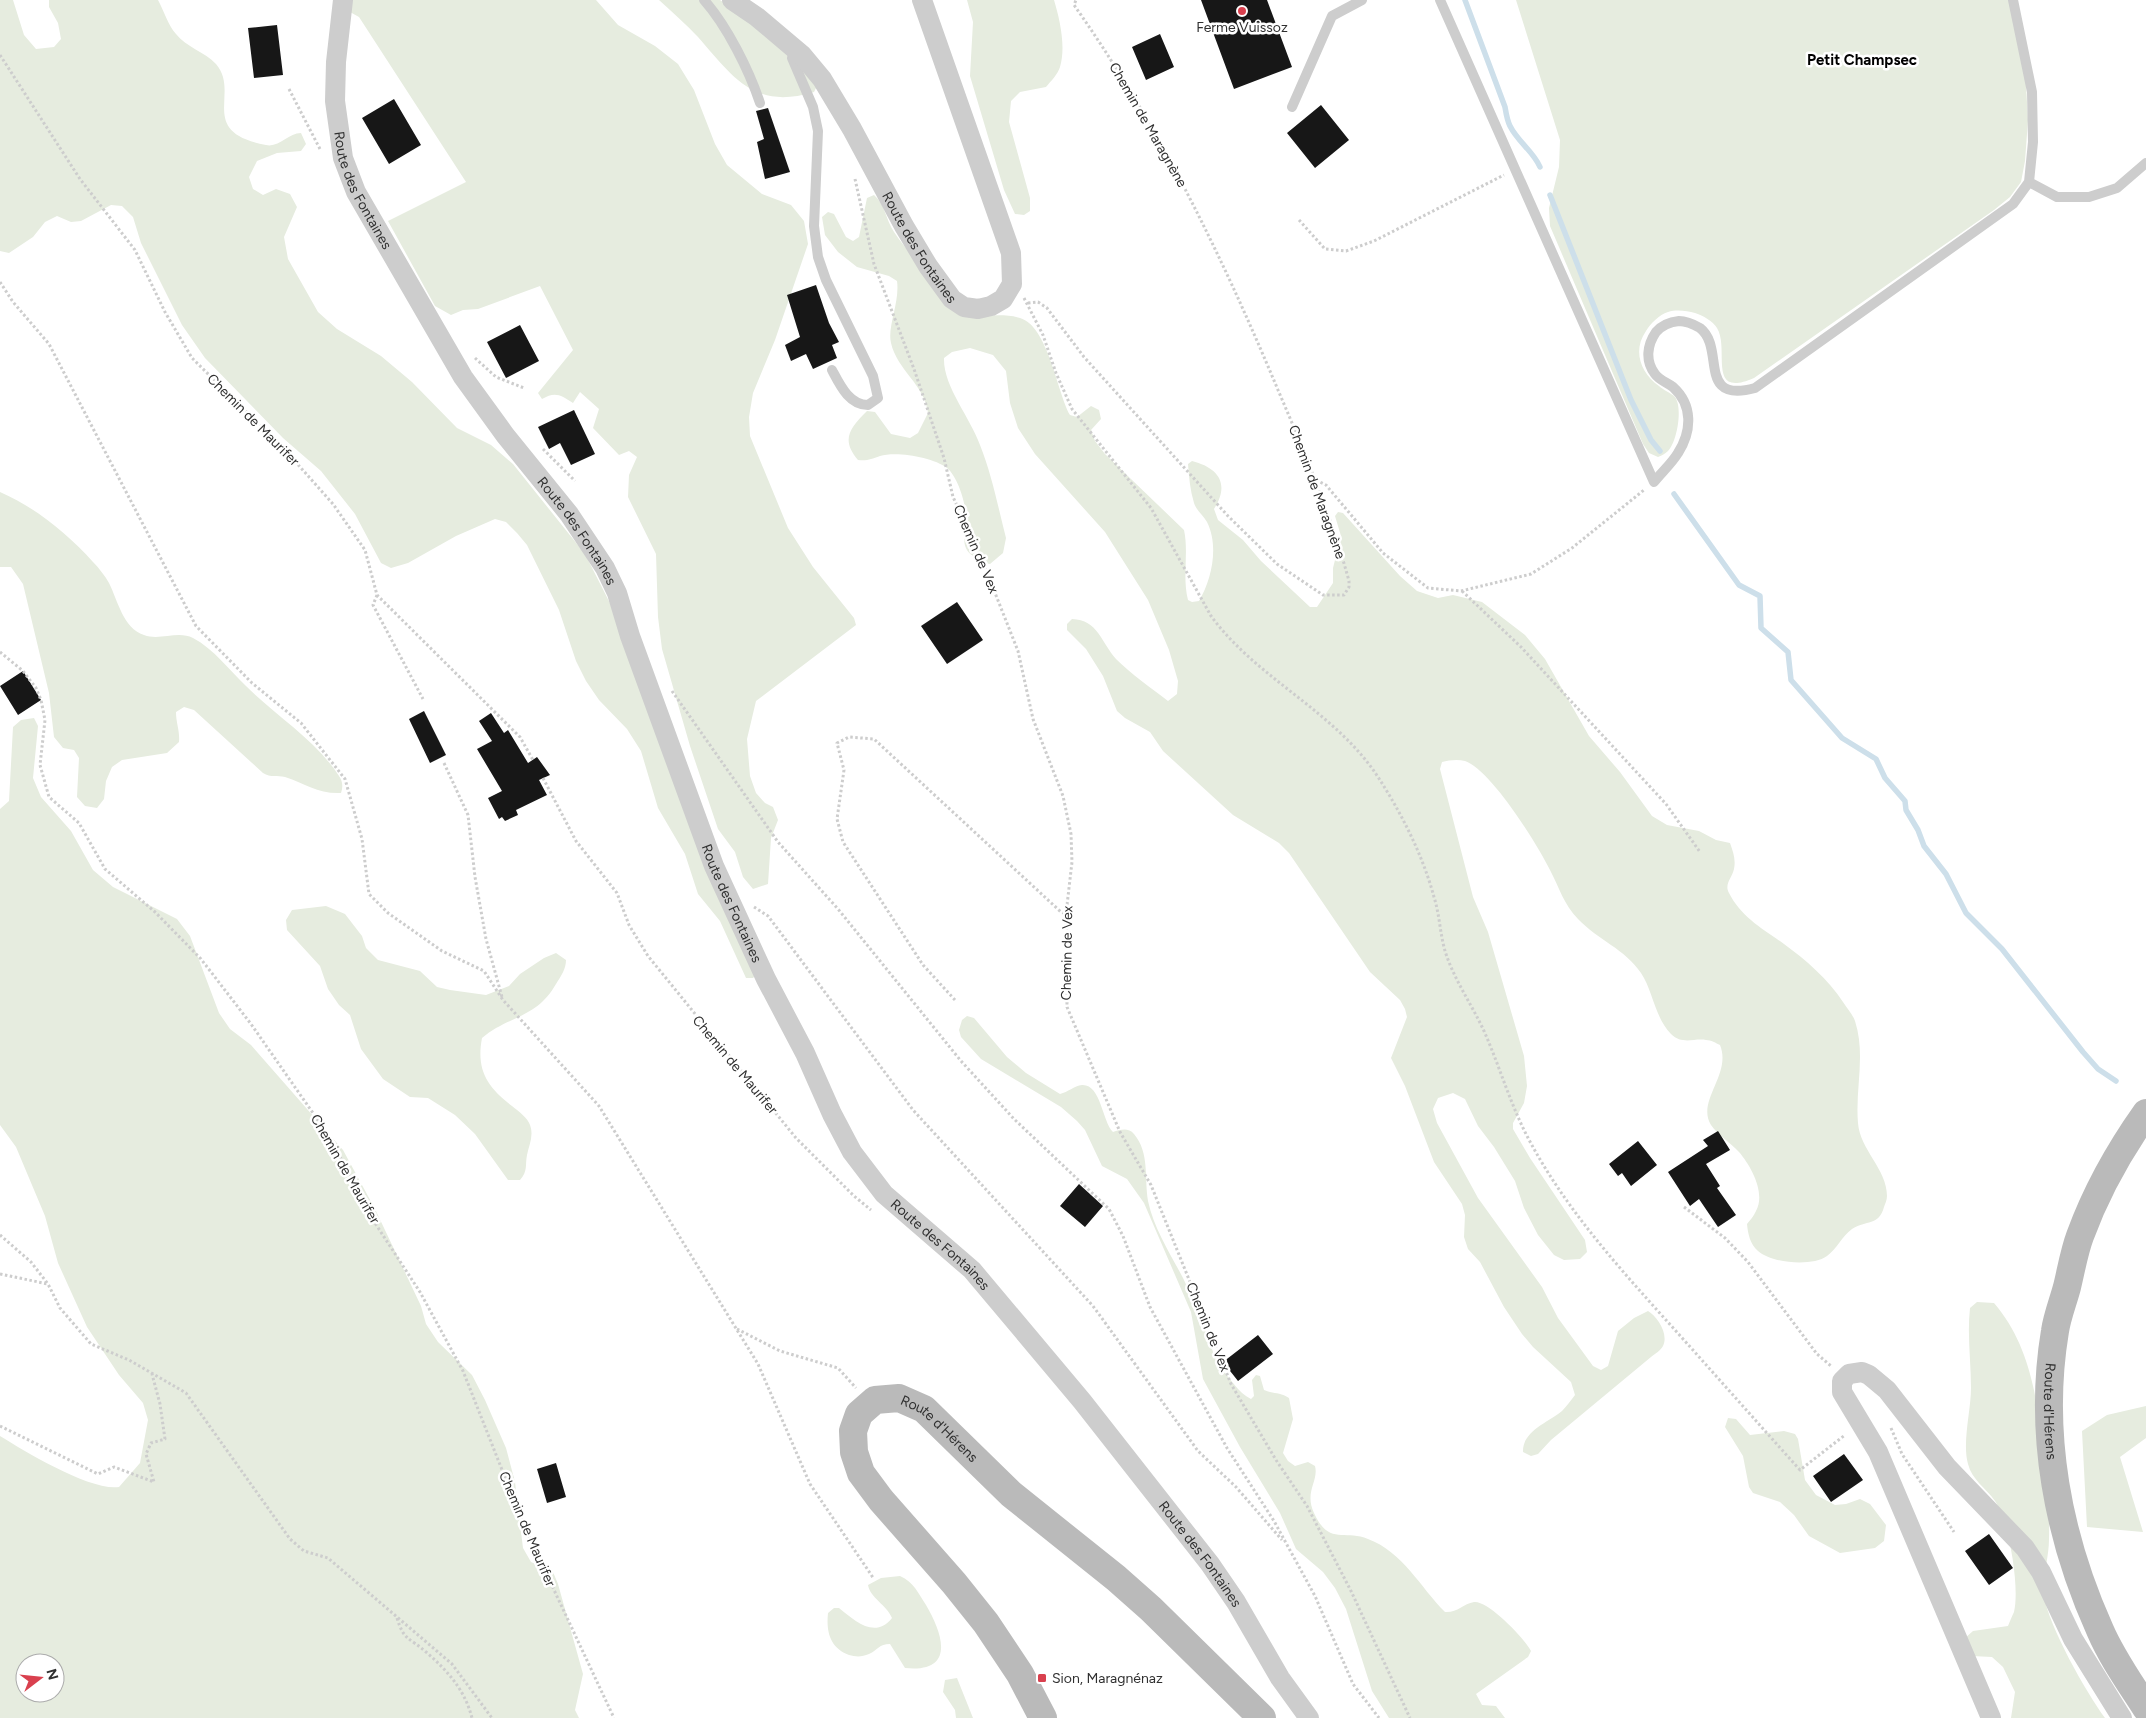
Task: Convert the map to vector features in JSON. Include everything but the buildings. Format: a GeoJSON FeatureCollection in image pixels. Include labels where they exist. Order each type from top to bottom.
{"type":"FeatureCollection","features":[{"type":"Feature","properties":{"kind":"main road","name":"Route d'Hérens"},"geometry":{"type":"LineString","coordinates":[[2146,1113],[2128,1139],[2103,1183],[2080,1237],[2055,1330],[2049,1424],[2054,1483],[2067,1541],[2100,1631],[2117,1664],[2146,1708]]}},
{"type":"Feature","properties":{"kind":"main road","name":"Route d'Hérens"},"geometry":{"type":"LineString","coordinates":[[870,1403],[881,1398],[899,1398],[924,1408],[1023,1505],[1094,1560],[1151,1609],[1262,1718]]}},
{"type":"Feature","properties":{"kind":"main road"},"geometry":{"type":"LineString","coordinates":[[870,1403],[857,1418],[853,1431],[854,1452],[861,1473],[881,1500],[986,1624],[1020,1674],[1043,1718]]}},
{"type":"Feature","properties":{"kind":"street","name":"Route des Fontaines"},"geometry":{"type":"LineString","coordinates":[[343,0],[336,62],[335,101],[343,158],[356,192],[425,316],[463,377],[569,514],[605,568],[617,593],[630,636],[714,866],[766,979],[806,1053],[832,1114],[852,1152],[884,1194],[972,1270],[1082,1401],[1210,1564],[1236,1602],[1280,1678],[1309,1718]]}},
{"type":"Feature","properties":{"kind":"street","name":"Route des Fontaines"},"geometry":{"type":"LineString","coordinates":[[732,0],[757,17],[815,70],[834,97],[896,212],[947,293],[964,307],[978,309],[998,303],[1008,295],[1012,288]]}},
{"type":"Feature","properties":{"kind":"street"},"geometry":{"type":"LineString","coordinates":[[922,0],[1011,253],[1014,275],[1012,288]]}},
{"type":"Feature","properties":{"kind":"street"},"geometry":{"type":"LineString","coordinates":[[1991,1718],[1878,1452],[1842,1392],[1840,1387],[1845,1378],[1852,1373],[1862,1372],[1869,1375],[1887,1390],[1947,1467],[2025,1548],[2040,1572],[2073,1639],[2122,1718]]}},
{"type":"Feature","properties":{"kind":"lane"},"geometry":{"type":"LineString","coordinates":[[704,0],[720,22],[753,84],[760,103]]}},
{"type":"Feature","properties":{"kind":"lane"},"geometry":{"type":"LineString","coordinates":[[1292,107],[1332,16],[1362,0]]}},
{"type":"Feature","properties":{"kind":"lane"},"geometry":{"type":"LineString","coordinates":[[1440,0],[1654,482],[1679,452],[1688,426],[1688,411],[1684,398],[1655,375],[1648,358],[1648,343],[1658,330],[1670,322],[1684,321],[1694,324],[1707,334],[1712,346],[1714,376],[1725,387],[1740,392],[1755,388],[2013,204],[2029,182],[2033,142],[2032,92],[2013,0]]}},
{"type":"Feature","properties":{"kind":"lane"},"geometry":{"type":"LineString","coordinates":[[795,50],[793,61],[814,107],[818,131],[814,226],[818,257],[826,280],[873,376],[878,398],[868,405],[856,404],[832,370]]}},
{"type":"Feature","properties":{"kind":"lane"},"geometry":{"type":"LineString","coordinates":[[2029,182],[2057,197],[2089,197],[2117,188],[2146,163]]}},
{"type":"Feature","properties":{"kind":"path","name":"Chemin de Maragnène"},"geometry":{"type":"LineString","coordinates":[[1028,303],[1038,302],[1046,308],[1091,364],[1228,516],[1277,564],[1323,595],[1340,596],[1349,587],[1336,533],[1316,480],[1265,358],[1217,252],[1175,168],[1074,4],[1076,0]]}},
{"type":"Feature","properties":{"kind":"path","name":"Chemin de Maurifer"},"geometry":{"type":"LineString","coordinates":[[0,55],[80,179],[135,250],[165,312],[192,358],[285,450],[333,504],[365,550],[377,594],[520,737],[533,760]]}},
{"type":"Feature","properties":{"kind":"path"},"geometry":{"type":"LineString","coordinates":[[289,89],[324,156]]}},
{"type":"Feature","properties":{"kind":"path"},"geometry":{"type":"LineString","coordinates":[[1299,220],[1325,249],[1346,251],[1374,241],[1515,169]]}},
{"type":"Feature","properties":{"kind":"path","name":"Chemin de Vex"},"geometry":{"type":"LineString","coordinates":[[854,174],[874,264],[914,369],[944,458],[956,503],[980,555],[1018,651],[1033,719],[1063,796],[1070,834],[1072,862],[1066,914],[1067,1007],[1120,1132],[1151,1185],[1231,1384],[1276,1460],[1307,1506],[1351,1591],[1410,1718]]}},
{"type":"Feature","properties":{"kind":"path"},"geometry":{"type":"LineString","coordinates":[[0,282],[13,302],[49,344],[196,626],[252,683],[301,723],[345,779],[362,839],[370,894],[388,914],[442,952],[484,971],[503,1000],[599,1106],[758,1364],[810,1484],[874,1579]]}},
{"type":"Feature","properties":{"kind":"path"},"geometry":{"type":"LineString","coordinates":[[1012,288],[1028,303],[1072,408],[1151,508],[1221,630],[1248,656],[1342,735],[1363,758],[1386,790],[1426,872],[1434,898],[1446,954],[1484,1031],[1507,1094],[1562,1196],[1614,1262],[1800,1470],[1845,1435]]}},
{"type":"Feature","properties":{"kind":"path"},"geometry":{"type":"LineString","coordinates":[[1316,480],[1326,485],[1383,553],[1428,588],[1461,591],[1531,574],[1572,548],[1654,482]]}},
{"type":"Feature","properties":{"kind":"path"},"geometry":{"type":"LineString","coordinates":[[1461,591],[1521,646],[1666,804],[1700,852]]}},
{"type":"Feature","properties":{"kind":"path"},"geometry":{"type":"LineString","coordinates":[[377,594],[373,605],[423,699]]}},
{"type":"Feature","properties":{"kind":"path","name":"Chemin de Maurifer"},"geometry":{"type":"LineString","coordinates":[[0,652],[22,671],[36,688],[41,700],[45,720],[40,766],[49,798],[79,823],[105,869],[155,912],[201,960],[251,1024],[330,1136],[373,1220],[420,1292],[463,1371],[525,1528],[614,1718]]}},
{"type":"Feature","properties":{"kind":"path"},"geometry":{"type":"LineString","coordinates":[[668,687],[778,842],[838,909],[960,1061],[1014,1119],[1109,1209],[1123,1236],[1150,1307],[1227,1448],[1315,1596],[1353,1684],[1378,1718]]}},
{"type":"Feature","properties":{"kind":"path"},"geometry":{"type":"LineString","coordinates":[[955,1000],[923,965],[843,842],[837,819],[844,770],[837,744],[849,737],[874,739],[1061,912],[1066,914]]}},
{"type":"Feature","properties":{"kind":"path"},"geometry":{"type":"LineString","coordinates":[[444,763],[468,815],[475,876],[486,939],[503,1000]]}},
{"type":"Feature","properties":{"kind":"path","name":"Chemin de Maurifer"},"geometry":{"type":"LineString","coordinates":[[543,778],[576,841],[617,892],[629,924],[648,956],[796,1138],[854,1196],[875,1213]]}},
{"type":"Feature","properties":{"kind":"path"},"geometry":{"type":"LineString","coordinates":[[752,906],[768,916],[913,1110],[1094,1306],[1198,1451],[1236,1486],[1287,1546]]}},
{"type":"Feature","properties":{"kind":"path"},"geometry":{"type":"LineString","coordinates":[[1684,1208],[1724,1238],[1748,1262],[1817,1354],[1845,1378]]}},
{"type":"Feature","properties":{"kind":"path"},"geometry":{"type":"LineString","coordinates":[[0,1235],[31,1262],[48,1284],[60,1308],[91,1344],[129,1360],[186,1394],[290,1539],[304,1551],[328,1558],[452,1664],[492,1718]]}},
{"type":"Feature","properties":{"kind":"path"},"geometry":{"type":"LineString","coordinates":[[0,1274],[48,1284]]}},
{"type":"Feature","properties":{"kind":"path"},"geometry":{"type":"LineString","coordinates":[[735,1328],[780,1351],[838,1368],[870,1403]]}},
{"type":"Feature","properties":{"kind":"path"},"geometry":{"type":"LineString","coordinates":[[0,1426],[98,1474],[114,1467],[154,1482],[146,1454],[151,1443],[165,1439],[160,1404],[152,1374]]}},
{"type":"Feature","properties":{"kind":"path"},"geometry":{"type":"LineString","coordinates":[[1889,1424],[1902,1454],[1954,1532]]}},
{"type":"Feature","properties":{"kind":"path"},"geometry":{"type":"LineString","coordinates":[[397,1617],[402,1634],[426,1651],[457,1682],[472,1718]]}},
{"type":"Feature","properties":{"kind":"shaded area"},"geometry":{"type":"Polygon","coordinates":[[[0,0],[13,0],[24,35],[36,49],[54,47],[61,39],[58,23],[49,7],[49,0],[158,0],[168,22],[180,39],[216,64],[222,75],[225,87],[224,110],[226,121],[232,131],[245,139],[266,145],[279,143],[292,135],[301,133],[306,144],[301,151],[277,153],[257,161],[249,177],[253,189],[263,195],[276,189],[290,194],[297,207],[284,237],[288,259],[318,312],[337,329],[381,356],[412,382],[457,428],[491,445],[513,464],[585,554],[616,615],[757,974],[753,978],[746,978],[720,921],[698,894],[685,854],[658,808],[641,751],[627,729],[599,700],[586,681],[576,661],[559,610],[527,545],[506,522],[495,519],[456,536],[408,563],[391,568],[381,563],[355,514],[321,471],[283,438],[205,358],[182,325],[141,243],[133,217],[122,206],[111,205],[81,221],[71,222],[57,216],[45,222],[33,237],[9,253],[0,251],[0,0]]]}},
{"type":"Feature","properties":{"kind":"shaded area"},"geometry":{"type":"Polygon","coordinates":[[[351,0],[596,0],[618,25],[655,46],[678,64],[694,90],[715,144],[727,165],[762,194],[791,205],[804,221],[808,244],[775,340],[753,393],[749,417],[750,436],[788,528],[813,567],[854,618],[856,625],[756,701],[747,739],[750,776],[756,793],[765,803],[773,807],[778,820],[771,838],[768,884],[753,889],[743,877],[735,852],[718,829],[690,746],[662,649],[658,617],[656,554],[628,497],[629,475],[637,457],[629,451],[619,455],[593,428],[599,409],[580,392],[573,403],[558,395],[551,395],[542,399],[538,393],[573,350],[540,286],[478,309],[463,310],[451,315],[435,306],[388,221],[466,182],[359,17],[350,12],[351,0]]]}},
{"type":"Feature","properties":{"kind":"shaded area"},"geometry":{"type":"Polygon","coordinates":[[[659,0],[720,0],[777,39],[817,86],[814,92],[776,97],[747,87],[659,0]]]}},
{"type":"Feature","properties":{"kind":"shaded area"},"geometry":{"type":"Polygon","coordinates":[[[967,0],[1054,0],[1062,42],[1062,59],[1059,70],[1046,87],[1020,92],[1011,101],[1009,122],[1030,198],[1030,211],[1024,215],[1015,214],[1004,190],[970,76],[973,22],[967,0]]]}},
{"type":"Feature","properties":{"kind":"shaded area"},"geometry":{"type":"Polygon","coordinates":[[[1516,0],[2010,0],[2025,67],[2028,120],[2025,161],[2021,182],[2010,197],[1994,210],[1754,378],[1739,383],[1730,382],[1725,377],[1722,369],[1722,348],[1717,328],[1701,315],[1678,310],[1658,317],[1650,325],[1642,339],[1639,354],[1640,361],[1647,375],[1675,397],[1679,409],[1679,417],[1671,447],[1666,453],[1658,457],[1649,453],[1643,444],[1550,226],[1549,208],[1559,167],[1560,140],[1516,0]]]}},
{"type":"Feature","properties":{"kind":"shaded area"},"geometry":{"type":"Polygon","coordinates":[[[874,195],[881,203],[891,227],[902,243],[930,275],[970,315],[1002,315],[1020,318],[1030,324],[1038,333],[1045,346],[1070,415],[1077,417],[1091,406],[1099,410],[1101,419],[1091,430],[1095,441],[1105,454],[1184,530],[1188,600],[1192,602],[1199,601],[1204,592],[1210,573],[1213,552],[1211,531],[1195,506],[1193,498],[1188,464],[1192,461],[1209,468],[1219,478],[1221,492],[1214,509],[1218,520],[1243,540],[1261,561],[1310,607],[1317,607],[1333,583],[1333,568],[1341,536],[1335,516],[1338,512],[1343,513],[1400,576],[1417,591],[1438,598],[1453,595],[1482,602],[1525,635],[1545,659],[1589,736],[1620,772],[1652,816],[1667,825],[1699,831],[1716,840],[1730,843],[1735,865],[1727,887],[1734,901],[1753,922],[1816,970],[1831,985],[1855,1021],[1860,1046],[1858,1123],[1863,1142],[1883,1177],[1886,1186],[1887,1199],[1879,1217],[1852,1229],[1831,1253],[1812,1262],[1782,1261],[1764,1255],[1755,1248],[1750,1239],[1747,1224],[1759,1204],[1756,1180],[1744,1158],[1714,1129],[1708,1116],[1710,1097],[1722,1066],[1720,1045],[1708,1040],[1679,1039],[1671,1034],[1661,1020],[1641,973],[1627,957],[1594,933],[1573,914],[1535,843],[1500,793],[1476,767],[1465,761],[1442,762],[1440,769],[1473,897],[1488,932],[1524,1056],[1527,1086],[1524,1103],[1513,1123],[1513,1129],[1530,1158],[1585,1240],[1587,1252],[1580,1259],[1564,1260],[1554,1255],[1538,1235],[1524,1208],[1515,1181],[1494,1147],[1478,1126],[1465,1099],[1453,1093],[1438,1098],[1433,1109],[1437,1123],[1478,1198],[1542,1287],[1558,1318],[1593,1366],[1601,1370],[1608,1366],[1618,1331],[1634,1318],[1648,1311],[1658,1321],[1664,1336],[1663,1346],[1659,1350],[1551,1440],[1538,1454],[1531,1456],[1523,1452],[1524,1445],[1531,1433],[1562,1411],[1575,1395],[1571,1382],[1533,1347],[1522,1334],[1504,1307],[1480,1262],[1468,1249],[1464,1237],[1465,1215],[1462,1204],[1434,1162],[1405,1086],[1391,1058],[1407,1017],[1405,1009],[1400,1000],[1370,972],[1289,853],[1279,843],[1233,815],[1163,751],[1150,732],[1125,718],[1117,711],[1103,676],[1086,649],[1067,630],[1067,624],[1072,619],[1088,623],[1098,633],[1116,659],[1168,701],[1177,694],[1178,681],[1169,650],[1148,600],[1105,532],[1035,454],[1018,428],[1010,403],[1006,371],[993,355],[970,348],[952,352],[944,358],[945,369],[952,390],[976,434],[984,456],[1006,538],[1003,553],[990,564],[979,560],[966,548],[964,539],[966,512],[963,498],[955,478],[947,468],[933,461],[914,456],[895,454],[869,460],[858,460],[853,453],[849,435],[856,423],[867,411],[875,412],[891,434],[910,438],[918,433],[928,413],[922,394],[894,353],[891,343],[890,337],[897,297],[897,281],[889,276],[857,267],[838,252],[825,235],[822,217],[828,212],[834,214],[846,237],[853,241],[859,237],[867,198],[874,195]]]}},
{"type":"Feature","properties":{"kind":"shaded area"},"geometry":{"type":"Polygon","coordinates":[[[0,492],[38,513],[83,552],[106,578],[126,620],[137,631],[150,637],[187,636],[201,643],[215,654],[240,680],[330,763],[340,778],[342,784],[341,793],[326,792],[285,777],[263,773],[194,710],[184,707],[176,712],[179,742],[167,753],[122,760],[112,767],[106,781],[104,799],[97,808],[85,806],[77,797],[79,758],[74,750],[63,748],[54,737],[49,693],[23,584],[11,567],[0,567],[0,492]]]}},
{"type":"Feature","properties":{"kind":"shaded area"},"geometry":{"type":"Polygon","coordinates":[[[34,718],[38,726],[33,778],[41,797],[71,831],[93,870],[113,887],[177,919],[190,936],[219,1013],[230,1029],[251,1045],[343,1150],[375,1209],[421,1306],[426,1324],[438,1342],[472,1375],[506,1448],[515,1482],[523,1548],[531,1562],[553,1572],[558,1584],[583,1674],[575,1710],[579,1718],[0,1718],[0,1436],[75,1477],[107,1487],[119,1487],[140,1463],[148,1420],[143,1403],[119,1375],[87,1327],[58,1263],[45,1216],[16,1147],[0,1125],[0,809],[9,801],[13,727],[21,720],[34,718]]]}},
{"type":"Feature","properties":{"kind":"shaded area"},"geometry":{"type":"Polygon","coordinates":[[[326,906],[345,914],[362,936],[366,948],[378,960],[420,971],[437,987],[450,990],[486,995],[509,986],[520,974],[544,958],[556,953],[566,960],[560,978],[540,1004],[482,1038],[481,1059],[485,1077],[503,1099],[525,1117],[531,1129],[525,1171],[520,1180],[508,1180],[475,1134],[455,1115],[428,1098],[410,1097],[383,1079],[361,1049],[350,1015],[339,1005],[328,989],[320,966],[287,930],[286,920],[292,910],[326,906]]]}},
{"type":"Feature","properties":{"kind":"shaded area"},"geometry":{"type":"Polygon","coordinates":[[[967,1016],[974,1018],[1007,1057],[1026,1073],[1060,1094],[1082,1085],[1088,1086],[1097,1097],[1109,1127],[1113,1132],[1127,1130],[1132,1132],[1139,1141],[1146,1166],[1148,1201],[1154,1221],[1188,1289],[1219,1367],[1242,1393],[1251,1399],[1254,1396],[1252,1380],[1256,1375],[1260,1376],[1264,1390],[1289,1398],[1293,1419],[1283,1453],[1288,1461],[1295,1466],[1308,1462],[1315,1466],[1316,1471],[1310,1499],[1311,1506],[1325,1530],[1338,1535],[1359,1536],[1380,1545],[1401,1561],[1445,1612],[1453,1611],[1474,1602],[1480,1603],[1506,1621],[1527,1645],[1531,1651],[1528,1657],[1476,1694],[1482,1705],[1496,1706],[1505,1718],[1389,1718],[1372,1691],[1346,1609],[1335,1588],[1323,1572],[1296,1549],[1280,1513],[1240,1447],[1203,1379],[1191,1312],[1144,1203],[1127,1179],[1102,1166],[1085,1130],[1077,1121],[1061,1107],[981,1059],[961,1037],[959,1030],[962,1020],[967,1016]]]}},
{"type":"Feature","properties":{"kind":"shaded area"},"geometry":{"type":"Polygon","coordinates":[[[1977,1302],[1994,1303],[2018,1340],[2026,1360],[2032,1380],[2040,1424],[2048,1512],[2049,1546],[2044,1596],[2047,1609],[2060,1641],[2088,1692],[2105,1718],[2011,1718],[2015,1692],[2003,1667],[1992,1657],[1972,1656],[1965,1638],[1973,1631],[2008,1626],[2014,1612],[2016,1587],[2012,1555],[2005,1524],[1995,1501],[1970,1470],[1966,1456],[1966,1437],[1971,1397],[1969,1318],[1970,1308],[1977,1302]]]}},
{"type":"Feature","properties":{"kind":"shaded area"},"geometry":{"type":"Polygon","coordinates":[[[2146,1406],[2146,1438],[2120,1457],[2143,1532],[2087,1527],[2082,1431],[2107,1415],[2146,1406]]]}},
{"type":"Feature","properties":{"kind":"shaded area"},"geometry":{"type":"Polygon","coordinates":[[[1728,1418],[1736,1419],[1750,1435],[1784,1431],[1795,1434],[1798,1439],[1805,1480],[1816,1495],[1835,1505],[1846,1504],[1860,1499],[1870,1504],[1886,1525],[1884,1541],[1875,1548],[1840,1553],[1809,1536],[1794,1515],[1780,1502],[1753,1493],[1749,1487],[1743,1456],[1725,1427],[1728,1418]]]}},
{"type":"Feature","properties":{"kind":"shaded area"},"geometry":{"type":"Polygon","coordinates":[[[900,1576],[909,1581],[915,1588],[932,1616],[940,1639],[941,1649],[939,1658],[932,1664],[921,1668],[905,1668],[890,1644],[883,1645],[864,1656],[849,1655],[837,1648],[833,1644],[829,1633],[828,1613],[834,1608],[839,1608],[865,1626],[872,1628],[885,1624],[892,1618],[890,1613],[872,1594],[868,1585],[881,1578],[900,1576]]]}},
{"type":"Feature","properties":{"kind":"shaded area"},"geometry":{"type":"Polygon","coordinates":[[[957,1678],[973,1718],[956,1718],[955,1710],[943,1692],[945,1680],[957,1678]]]}},
{"type":"Feature","properties":{"kind":"waterway"},"geometry":{"type":"LineString","coordinates":[[1465,0],[1505,107],[1509,124],[1540,167]]}},
{"type":"Feature","properties":{"kind":"waterway"},"geometry":{"type":"LineString","coordinates":[[1550,195],[1631,400],[1651,440],[1660,451]]}},
{"type":"Feature","properties":{"kind":"waterway"},"geometry":{"type":"LineString","coordinates":[[1674,494],[1739,585],[1760,596],[1761,628],[1788,652],[1791,680],[1842,738],[1876,759],[1885,778],[1905,801],[1906,810],[1918,830],[1924,846],[1946,874],[1966,913],[2002,949],[2098,1069],[2116,1081]]}},
{"type":"Feature","properties":{"kind":"place","name":"Ferme Vuissoz"},"geometry":{"type":"Point","coordinates":[1242,11]}},
{"type":"Feature","properties":{"kind":"place","name":"Sion, Maragnénaz"},"geometry":{"type":"Point","coordinates":[1042,1678]}},
{"type":"Feature","properties":{"kind":"district","name":"Petit Champsec"},"geometry":{"type":"Point","coordinates":[1862,60]}}]}
